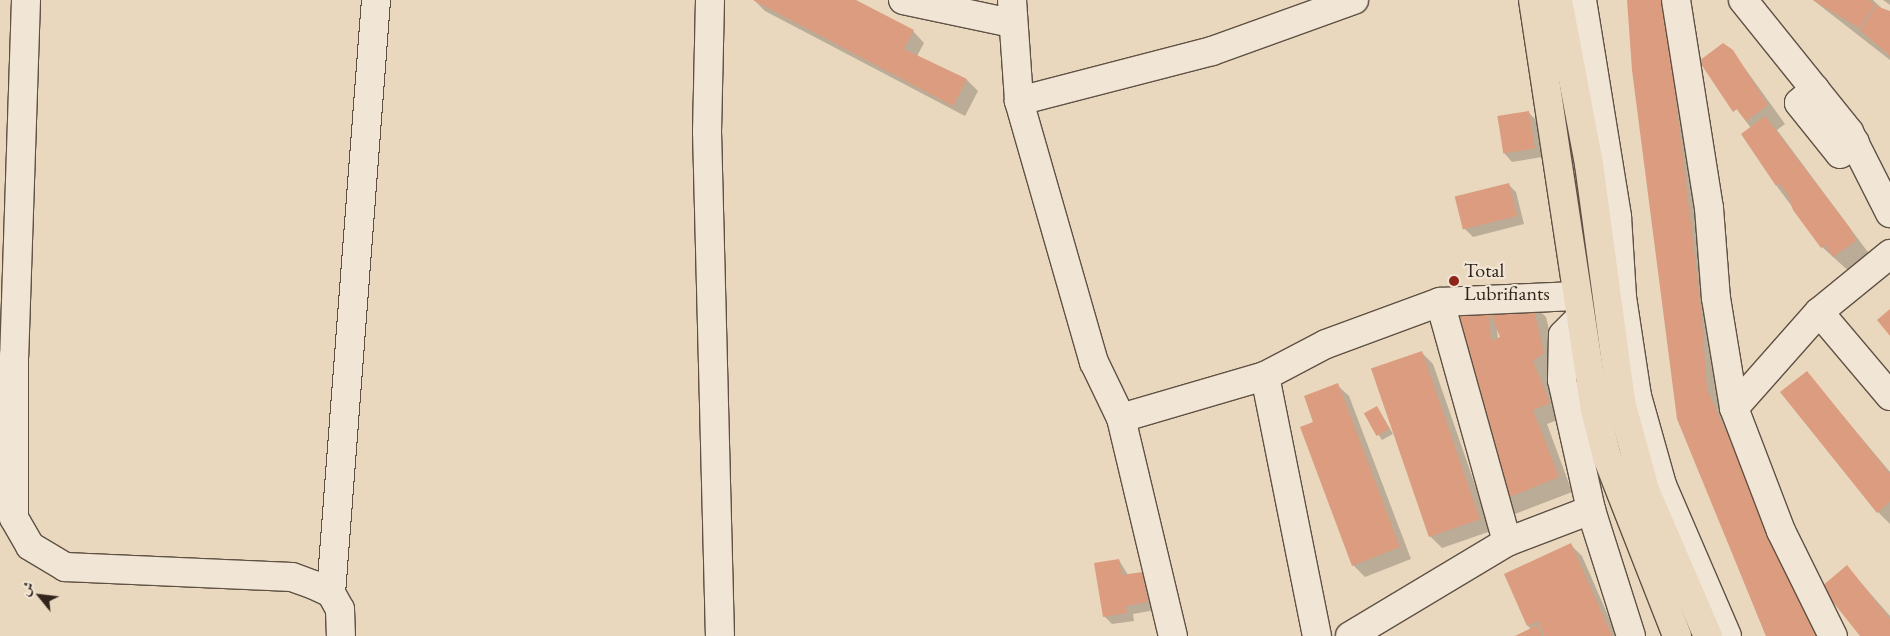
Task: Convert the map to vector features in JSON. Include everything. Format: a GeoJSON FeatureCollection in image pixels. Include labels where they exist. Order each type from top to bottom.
{"type":"FeatureCollection","features":[{"type":"Feature","properties":{"kind":"main road"},"geometry":{"type":"LineString","coordinates":[[1533,0],[1570,225],[1584,358],[1607,457],[1677,636]]}},
{"type":"Feature","properties":{"kind":"main road"},"geometry":{"type":"LineString","coordinates":[[1558,0],[1590,164],[1621,402],[1645,490],[1708,636]]}},
{"type":"Feature","properties":{"kind":"street"},"geometry":{"type":"LineString","coordinates":[[26,0],[14,356],[14,518],[30,546],[65,567],[292,577],[331,593]]}},
{"type":"Feature","properties":{"kind":"street"},"geometry":{"type":"LineString","coordinates":[[340,636],[340,609],[331,593],[376,0]]}},
{"type":"Feature","properties":{"kind":"street"},"geometry":{"type":"LineString","coordinates":[[710,0],[707,131],[720,636]]}},
{"type":"Feature","properties":{"kind":"street"},"geometry":{"type":"LineString","coordinates":[[903,0],[1011,12],[1019,101],[1094,362],[1121,418],[1173,636]]}},
{"type":"Feature","properties":{"kind":"street"},"geometry":{"type":"LineString","coordinates":[[1019,101],[1212,51],[1354,0]]}},
{"type":"Feature","properties":{"kind":"street"},"geometry":{"type":"LineString","coordinates":[[1582,0],[1613,188],[1622,297],[1637,396],[1662,484],[1727,636]]}},
{"type":"Feature","properties":{"kind":"street"},"geometry":{"type":"LineString","coordinates":[[1676,0],[1709,208],[1710,244],[1734,408],[1753,462],[1781,531],[1834,636]]}},
{"type":"Feature","properties":{"kind":"street"},"geometry":{"type":"LineString","coordinates":[[1743,0],[1855,142],[1890,213]]}},
{"type":"Feature","properties":{"kind":"street"},"geometry":{"type":"LineString","coordinates":[[1734,408],[1819,312],[1890,254]]}},
{"type":"Feature","properties":{"kind":"street"},"geometry":{"type":"LineString","coordinates":[[1121,418],[1265,376],[1326,344],[1440,302],[1578,307],[1563,335],[1560,362],[1591,510],[1631,636]]}},
{"type":"Feature","properties":{"kind":"street"},"geometry":{"type":"LineString","coordinates":[[1440,302],[1507,542]]}},
{"type":"Feature","properties":{"kind":"street"},"geometry":{"type":"LineString","coordinates":[[1819,312],[1890,396]]}},
{"type":"Feature","properties":{"kind":"street"},"geometry":{"type":"LineString","coordinates":[[1265,376],[1317,636]]}},
{"type":"Feature","properties":{"kind":"street"},"geometry":{"type":"LineString","coordinates":[[1350,636],[1507,542],[1591,510]]}},
{"type":"Feature","properties":{"kind":"building"},"geometry":{"type":"Polygon","coordinates":[[[753,0],[856,0],[914,30],[904,49],[967,79],[953,106],[753,0]]]}},
{"type":"Feature","properties":{"kind":"building"},"geometry":{"type":"Polygon","coordinates":[[[1627,0],[1664,0],[1701,309],[1707,389],[1818,636],[1766,636],[1677,419],[1632,70],[1627,0]]]}},
{"type":"Feature","properties":{"kind":"building"},"geometry":{"type":"Polygon","coordinates":[[[1813,0],[1869,0],[1875,5],[1859,28],[1813,0]]]}},
{"type":"Feature","properties":{"kind":"building"},"geometry":{"type":"Polygon","coordinates":[[[1876,6],[1890,11],[1890,56],[1860,30],[1876,6]]]}},
{"type":"Feature","properties":{"kind":"building"},"geometry":{"type":"Polygon","coordinates":[[[1723,43],[1733,50],[1768,105],[1746,121],[1737,109],[1733,112],[1699,61],[1723,43]]]}},
{"type":"Feature","properties":{"kind":"building"},"geometry":{"type":"Polygon","coordinates":[[[1529,111],[1535,149],[1503,154],[1497,116],[1529,111]]]}},
{"type":"Feature","properties":{"kind":"building"},"geometry":{"type":"Polygon","coordinates":[[[1765,116],[1850,228],[1856,241],[1833,257],[1825,245],[1821,248],[1793,210],[1788,195],[1779,183],[1776,186],[1741,134],[1765,116]]]}},
{"type":"Feature","properties":{"kind":"building"},"geometry":{"type":"Polygon","coordinates":[[[1509,183],[1517,216],[1463,230],[1455,197],[1509,183]]]}},
{"type":"Feature","properties":{"kind":"building"},"geometry":{"type":"Polygon","coordinates":[[[1488,301],[1491,341],[1500,337],[1490,311],[1532,301],[1544,353],[1533,361],[1550,403],[1533,410],[1559,477],[1500,501],[1444,360],[1473,348],[1451,350],[1448,305],[1488,301]]]}},
{"type":"Feature","properties":{"kind":"building"},"geometry":{"type":"Polygon","coordinates":[[[1890,309],[1890,336],[1877,320],[1890,309]]]}},
{"type":"Feature","properties":{"kind":"building"},"geometry":{"type":"Polygon","coordinates":[[[1422,351],[1480,519],[1429,537],[1371,369],[1422,351]]]}},
{"type":"Feature","properties":{"kind":"building"},"geometry":{"type":"Polygon","coordinates":[[[1807,371],[1890,474],[1890,502],[1877,513],[1780,392],[1807,371]]]}},
{"type":"Feature","properties":{"kind":"building"},"geometry":{"type":"Polygon","coordinates":[[[1338,383],[1400,547],[1352,566],[1300,427],[1313,422],[1304,396],[1338,383]]]}},
{"type":"Feature","properties":{"kind":"building"},"geometry":{"type":"Polygon","coordinates":[[[1377,406],[1390,429],[1376,436],[1364,413],[1377,406]]]}},
{"type":"Feature","properties":{"kind":"building"},"geometry":{"type":"Polygon","coordinates":[[[1571,543],[1612,636],[1544,636],[1538,621],[1527,626],[1504,574],[1571,543]]]}},
{"type":"Feature","properties":{"kind":"building"},"geometry":{"type":"Polygon","coordinates":[[[1119,559],[1122,575],[1142,572],[1148,602],[1126,606],[1127,613],[1103,617],[1094,563],[1119,559]]]}},
{"type":"Feature","properties":{"kind":"building"},"geometry":{"type":"Polygon","coordinates":[[[1847,565],[1890,619],[1890,636],[1860,636],[1821,587],[1847,565]]]}},
{"type":"Feature","properties":{"kind":"building"},"geometry":{"type":"Polygon","coordinates":[[[1537,625],[1542,636],[1515,636],[1537,625]]]}},
{"type":"Feature","properties":{"kind":"place","name":"Total Lubrifiants"},"geometry":{"type":"Point","coordinates":[1454,281]}}]}
